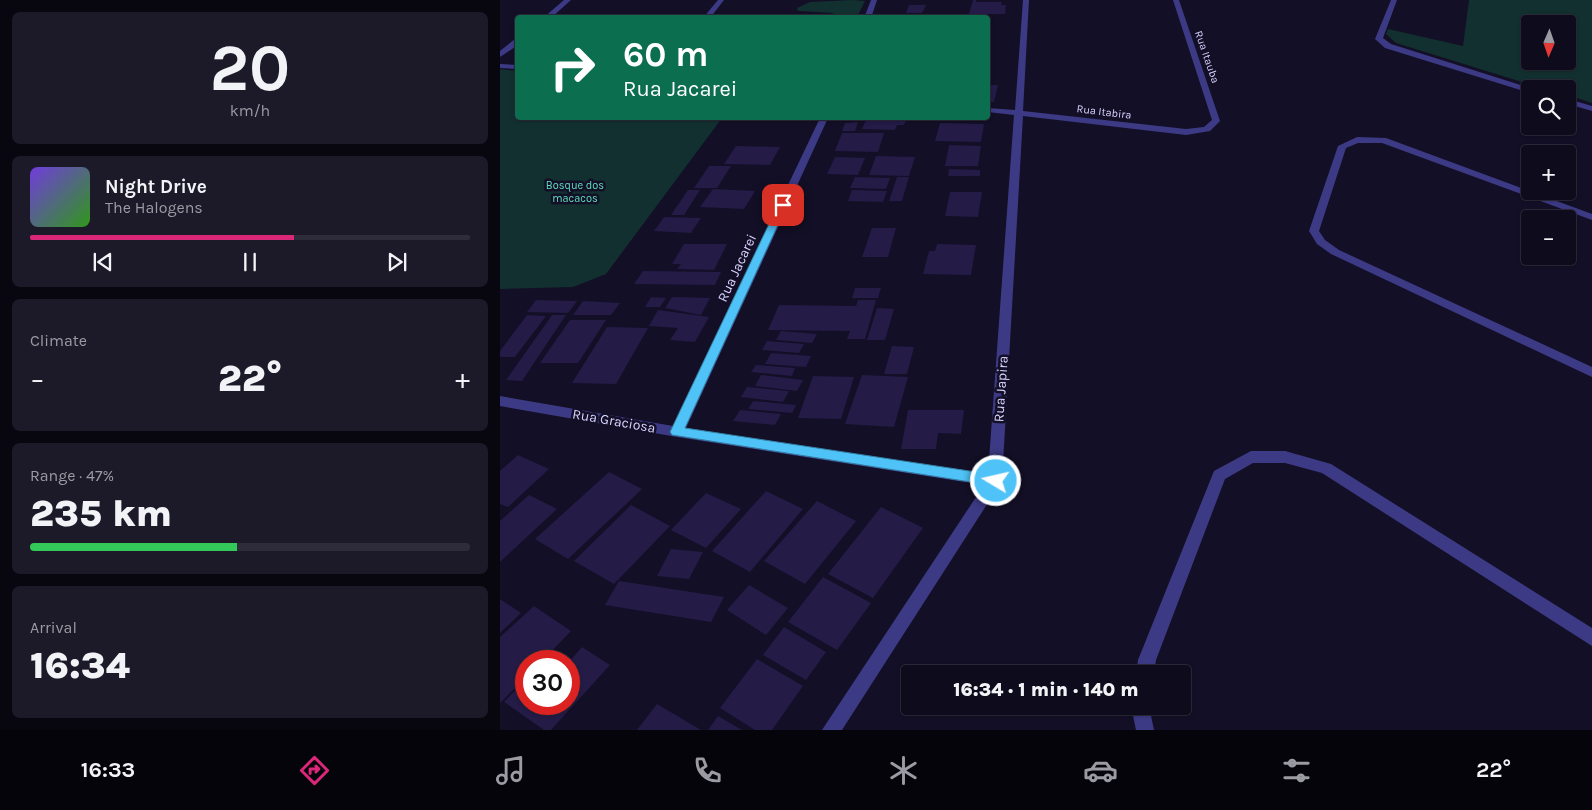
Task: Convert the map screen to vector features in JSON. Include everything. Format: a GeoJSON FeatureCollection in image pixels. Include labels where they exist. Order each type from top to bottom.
{"type":"FeatureCollection","features":[{"type":"Feature","properties":{"kind":"street"},"geometry":{"type":"LineString","coordinates":[[550,15],[568,0]]}},
{"type":"Feature","properties":{"kind":"street"},"geometry":{"type":"LineString","coordinates":[[708,15],[721,0]]}},
{"type":"Feature","properties":{"kind":"street"},"geometry":{"type":"LineString","coordinates":[[868,15],[874,0]]}},
{"type":"Feature","properties":{"kind":"street","name":"Rua Japira"},"geometry":{"type":"LineString","coordinates":[[996,481],[1026,0]]}},
{"type":"Feature","properties":{"kind":"street","name":"Rua Itauba"},"geometry":{"type":"LineString","coordinates":[[1176,0],[1216,121]]}},
{"type":"Feature","properties":{"kind":"street"},"geometry":{"type":"LineString","coordinates":[[1394,0],[1379,39],[1388,46],[1521,87]]}},
{"type":"Feature","properties":{"kind":"street"},"geometry":{"type":"LineString","coordinates":[[500,55],[515,43]]}},
{"type":"Feature","properties":{"kind":"street"},"geometry":{"type":"LineString","coordinates":[[500,66],[515,67]]}},
{"type":"Feature","properties":{"kind":"street"},"geometry":{"type":"LineString","coordinates":[[1576,104],[1592,109]]}},
{"type":"Feature","properties":{"kind":"street","name":"Rua Itabira"},"geometry":{"type":"LineString","coordinates":[[990,110],[1186,132],[1207,129],[1216,121]]}},
{"type":"Feature","properties":{"kind":"street","name":"Rua Jacarei"},"geometry":{"type":"LineString","coordinates":[[677,432],[823,120]]}},
{"type":"Feature","properties":{"kind":"street"},"geometry":{"type":"LineString","coordinates":[[1592,217],[1383,140],[1357,140],[1342,146],[1314,231],[1321,242],[1335,252],[1592,372]]}},
{"type":"Feature","properties":{"kind":"street","name":"Rua Graciosa"},"geometry":{"type":"LineString","coordinates":[[500,401],[677,432],[996,481]]}},
{"type":"Feature","properties":{"kind":"street"},"geometry":{"type":"LineString","coordinates":[[1146,665],[1219,475],[1251,457],[1285,457],[1326,468],[1592,638]]}},
{"type":"Feature","properties":{"kind":"street"},"geometry":{"type":"LineString","coordinates":[[831,730],[996,481]]}},
{"type":"Feature","properties":{"kind":"street"},"geometry":{"type":"LineString","coordinates":[[1142,715],[1145,730]]}},
{"type":"Feature","properties":{"kind":"green space"},"geometry":{"type":"Polygon","coordinates":[[[1469,0],[1592,0],[1592,103],[1576,98],[1576,80],[1521,80],[1521,82],[1396,43],[1386,34],[1388,29],[1463,46],[1469,0]]]}},
{"type":"Feature","properties":{"kind":"green space"},"geometry":{"type":"Polygon","coordinates":[[[865,1],[858,15],[798,11],[797,8],[810,2],[865,1]]]}},
{"type":"Feature","properties":{"kind":"green space","name":"Bosque dos macacos"},"geometry":{"type":"Polygon","coordinates":[[[500,69],[515,71],[515,120],[721,120],[606,274],[573,287],[500,289],[500,69]]]}},
{"type":"Feature","properties":{"kind":"building"},"geometry":{"type":"Polygon","coordinates":[[[973,0],[976,0],[976,2],[1002,2],[1001,5],[1006,5],[1005,14],[969,14],[973,0]]]}},
{"type":"Feature","properties":{"kind":"building"},"geometry":{"type":"Polygon","coordinates":[[[909,5],[926,5],[922,13],[906,13],[909,5]]]}},
{"type":"Feature","properties":{"kind":"building"},"geometry":{"type":"Polygon","coordinates":[[[896,14],[928,14],[928,15],[896,14]]]}},
{"type":"Feature","properties":{"kind":"building"},"geometry":{"type":"Polygon","coordinates":[[[990,85],[998,85],[994,102],[990,102],[990,85]]]}},
{"type":"Feature","properties":{"kind":"building"},"geometry":{"type":"Polygon","coordinates":[[[866,120],[906,120],[904,125],[897,125],[895,130],[862,129],[866,120]]]}},
{"type":"Feature","properties":{"kind":"building"},"geometry":{"type":"Polygon","coordinates":[[[858,122],[855,131],[842,131],[845,123],[858,122]]]}},
{"type":"Feature","properties":{"kind":"building"},"geometry":{"type":"Polygon","coordinates":[[[940,123],[984,124],[981,142],[935,141],[940,123]]]}},
{"type":"Feature","properties":{"kind":"building"},"geometry":{"type":"Polygon","coordinates":[[[842,133],[884,133],[878,152],[835,151],[842,133]]]}},
{"type":"Feature","properties":{"kind":"building"},"geometry":{"type":"Polygon","coordinates":[[[949,145],[981,146],[978,166],[945,166],[949,145]]]}},
{"type":"Feature","properties":{"kind":"building"},"geometry":{"type":"Polygon","coordinates":[[[736,146],[780,147],[770,165],[724,164],[736,146]]]}},
{"type":"Feature","properties":{"kind":"building"},"geometry":{"type":"Polygon","coordinates":[[[876,156],[915,157],[909,176],[869,175],[876,156]]]}},
{"type":"Feature","properties":{"kind":"building"},"geometry":{"type":"Polygon","coordinates":[[[835,157],[865,158],[858,175],[827,174],[835,157]]]}},
{"type":"Feature","properties":{"kind":"building"},"geometry":{"type":"Polygon","coordinates":[[[709,166],[731,166],[717,188],[694,188],[709,166]]]}},
{"type":"Feature","properties":{"kind":"building"},"geometry":{"type":"Polygon","coordinates":[[[949,169],[980,170],[980,176],[948,176],[949,169]]]}},
{"type":"Feature","properties":{"kind":"building"},"geometry":{"type":"Polygon","coordinates":[[[855,177],[890,178],[886,189],[850,188],[855,177]]]}},
{"type":"Feature","properties":{"kind":"building"},"geometry":{"type":"Polygon","coordinates":[[[897,177],[909,177],[902,201],[889,201],[897,177]]]}},
{"type":"Feature","properties":{"kind":"building"},"geometry":{"type":"Polygon","coordinates":[[[713,189],[755,191],[744,209],[700,207],[713,189]]]}},
{"type":"Feature","properties":{"kind":"building"},"geometry":{"type":"Polygon","coordinates":[[[688,190],[700,190],[684,215],[671,215],[688,190]]]}},
{"type":"Feature","properties":{"kind":"building"},"geometry":{"type":"Polygon","coordinates":[[[852,190],[887,191],[883,202],[848,201],[852,190]]]}},
{"type":"Feature","properties":{"kind":"building"},"geometry":{"type":"Polygon","coordinates":[[[950,192],[982,192],[978,217],[945,216],[950,192]]]}},
{"type":"Feature","properties":{"kind":"building"},"geometry":{"type":"Polygon","coordinates":[[[664,217],[701,218],[691,233],[654,231],[664,217]]]}},
{"type":"Feature","properties":{"kind":"building"},"geometry":{"type":"Polygon","coordinates":[[[872,228],[896,228],[888,257],[862,257],[872,228]]]}},
{"type":"Feature","properties":{"kind":"building"},"geometry":{"type":"Polygon","coordinates":[[[684,244],[727,244],[714,270],[677,269],[681,264],[672,264],[684,244]]]}},
{"type":"Feature","properties":{"kind":"building"},"geometry":{"type":"Polygon","coordinates":[[[937,244],[976,245],[971,275],[923,274],[929,251],[935,251],[937,244]]]}},
{"type":"Feature","properties":{"kind":"building"},"geometry":{"type":"Polygon","coordinates":[[[643,271],[721,272],[715,285],[634,284],[643,271]]]}},
{"type":"Feature","properties":{"kind":"building"},"geometry":{"type":"Polygon","coordinates":[[[855,288],[881,288],[878,298],[852,298],[855,288]]]}},
{"type":"Feature","properties":{"kind":"building"},"geometry":{"type":"Polygon","coordinates":[[[651,297],[666,298],[660,307],[645,307],[651,297]]]}},
{"type":"Feature","properties":{"kind":"building"},"geometry":{"type":"Polygon","coordinates":[[[672,297],[710,298],[701,315],[665,308],[672,297]]]}},
{"type":"Feature","properties":{"kind":"building"},"geometry":{"type":"Polygon","coordinates":[[[536,300],[577,301],[568,313],[527,312],[536,300]]]}},
{"type":"Feature","properties":{"kind":"building"},"geometry":{"type":"Polygon","coordinates":[[[858,300],[876,300],[865,339],[847,339],[850,331],[768,330],[779,305],[856,306],[858,300]]]}},
{"type":"Feature","properties":{"kind":"building"},"geometry":{"type":"Polygon","coordinates":[[[583,301],[620,303],[611,315],[573,315],[583,301]]]}},
{"type":"Feature","properties":{"kind":"building"},"geometry":{"type":"Polygon","coordinates":[[[877,308],[894,309],[885,340],[867,340],[877,308]]]}},
{"type":"Feature","properties":{"kind":"building"},"geometry":{"type":"Polygon","coordinates":[[[658,310],[709,317],[695,342],[670,340],[678,328],[649,326],[658,310]]]}},
{"type":"Feature","properties":{"kind":"building"},"geometry":{"type":"Polygon","coordinates":[[[527,315],[546,316],[515,357],[500,357],[500,351],[527,315]]]}},
{"type":"Feature","properties":{"kind":"building"},"geometry":{"type":"Polygon","coordinates":[[[552,315],[566,315],[522,381],[506,380],[552,315]]]}},
{"type":"Feature","properties":{"kind":"building"},"geometry":{"type":"Polygon","coordinates":[[[570,320],[606,320],[578,363],[540,363],[570,320]]]}},
{"type":"Feature","properties":{"kind":"building"},"geometry":{"type":"Polygon","coordinates":[[[607,327],[648,328],[616,384],[572,383],[607,327]]]}},
{"type":"Feature","properties":{"kind":"building"},"geometry":{"type":"Polygon","coordinates":[[[781,331],[817,334],[812,343],[776,340],[781,331]]]}},
{"type":"Feature","properties":{"kind":"building"},"geometry":{"type":"Polygon","coordinates":[[[767,341],[804,344],[799,353],[762,350],[767,341]]]}},
{"type":"Feature","properties":{"kind":"building"},"geometry":{"type":"Polygon","coordinates":[[[892,346],[914,347],[907,374],[884,374],[892,346]]]}},
{"type":"Feature","properties":{"kind":"building"},"geometry":{"type":"Polygon","coordinates":[[[771,353],[811,356],[806,367],[765,364],[771,353]]]}},
{"type":"Feature","properties":{"kind":"building"},"geometry":{"type":"Polygon","coordinates":[[[756,365],[795,368],[792,376],[751,372],[756,365]]]}},
{"type":"Feature","properties":{"kind":"building"},"geometry":{"type":"Polygon","coordinates":[[[761,375],[803,380],[797,391],[755,386],[761,375]]]}},
{"type":"Feature","properties":{"kind":"building"},"geometry":{"type":"Polygon","coordinates":[[[862,375],[908,377],[894,427],[845,424],[862,375]]]}},
{"type":"Feature","properties":{"kind":"building"},"geometry":{"type":"Polygon","coordinates":[[[813,376],[854,377],[841,419],[798,418],[813,376]]]}},
{"type":"Feature","properties":{"kind":"building"},"geometry":{"type":"Polygon","coordinates":[[[747,387],[789,391],[783,402],[741,397],[747,387]]]}},
{"type":"Feature","properties":{"kind":"building"},"geometry":{"type":"Polygon","coordinates":[[[753,401],[796,405],[792,413],[748,409],[753,401]]]}},
{"type":"Feature","properties":{"kind":"building"},"geometry":{"type":"Polygon","coordinates":[[[740,410],[781,414],[775,425],[733,421],[740,410]]]}},
{"type":"Feature","properties":{"kind":"building"},"geometry":{"type":"Polygon","coordinates":[[[908,410],[964,410],[961,434],[938,433],[936,449],[901,449],[908,410]]]}},
{"type":"Feature","properties":{"kind":"building"},"geometry":{"type":"Polygon","coordinates":[[[518,455],[549,469],[508,507],[500,504],[500,471],[518,455]]]}},
{"type":"Feature","properties":{"kind":"building"},"geometry":{"type":"Polygon","coordinates":[[[609,472],[642,489],[568,559],[535,539],[609,472]]]}},
{"type":"Feature","properties":{"kind":"building"},"geometry":{"type":"Polygon","coordinates":[[[766,491],[803,509],[750,572],[712,551],[766,491]]]}},
{"type":"Feature","properties":{"kind":"building"},"geometry":{"type":"Polygon","coordinates":[[[706,493],[741,509],[706,548],[671,530],[706,493]]]}},
{"type":"Feature","properties":{"kind":"building"},"geometry":{"type":"Polygon","coordinates":[[[529,495],[557,509],[500,562],[500,521],[529,495]]]}},
{"type":"Feature","properties":{"kind":"building"},"geometry":{"type":"Polygon","coordinates":[[[817,501],[856,521],[805,584],[764,561],[817,501]]]}},
{"type":"Feature","properties":{"kind":"building"},"geometry":{"type":"Polygon","coordinates":[[[631,505],[670,526],[614,584],[574,561],[631,505]]]}},
{"type":"Feature","properties":{"kind":"building"},"geometry":{"type":"Polygon","coordinates":[[[881,507],[923,528],[873,598],[828,574],[881,507]]]}},
{"type":"Feature","properties":{"kind":"building"},"geometry":{"type":"Polygon","coordinates":[[[671,549],[703,552],[689,579],[657,576],[671,549]]]}},
{"type":"Feature","properties":{"kind":"building"},"geometry":{"type":"Polygon","coordinates":[[[823,577],[871,603],[837,650],[788,622],[823,577]]]}},
{"type":"Feature","properties":{"kind":"building"},"geometry":{"type":"Polygon","coordinates":[[[619,581],[724,597],[711,622],[605,605],[619,581]]]}},
{"type":"Feature","properties":{"kind":"building"},"geometry":{"type":"Polygon","coordinates":[[[749,585],[788,608],[766,635],[727,610],[749,585]]]}},
{"type":"Feature","properties":{"kind":"building"},"geometry":{"type":"Polygon","coordinates":[[[500,599],[521,613],[500,633],[500,599]]]}},
{"type":"Feature","properties":{"kind":"building"},"geometry":{"type":"Polygon","coordinates":[[[534,606],[571,631],[553,650],[515,650],[515,688],[500,703],[500,637],[534,606]]]}},
{"type":"Feature","properties":{"kind":"building"},"geometry":{"type":"Polygon","coordinates":[[[784,627],[826,652],[806,680],[763,655],[784,627]]]}},
{"type":"Feature","properties":{"kind":"building"},"geometry":{"type":"Polygon","coordinates":[[[582,647],[610,665],[580,698],[580,650],[582,647]]]}},
{"type":"Feature","properties":{"kind":"building"},"geometry":{"type":"Polygon","coordinates":[[[757,659],[803,686],[772,730],[755,730],[720,708],[757,659]]]}},
{"type":"Feature","properties":{"kind":"building"},"geometry":{"type":"Polygon","coordinates":[[[515,690],[515,710],[504,702],[515,690]]]}},
{"type":"Feature","properties":{"kind":"building"},"geometry":{"type":"Polygon","coordinates":[[[657,704],[701,730],[637,730],[657,704]]]}},
{"type":"Feature","properties":{"kind":"building"},"geometry":{"type":"Polygon","coordinates":[[[523,715],[565,715],[551,730],[544,730],[523,715]]]}},
{"type":"Feature","properties":{"kind":"building"},"geometry":{"type":"Polygon","coordinates":[[[718,716],[742,730],[708,730],[718,716]]]}},
{"type":"Feature","properties":{"kind":"route"},"geometry":{"type":"LineString","coordinates":[[783,205],[677,432],[996,481]]}}]}
